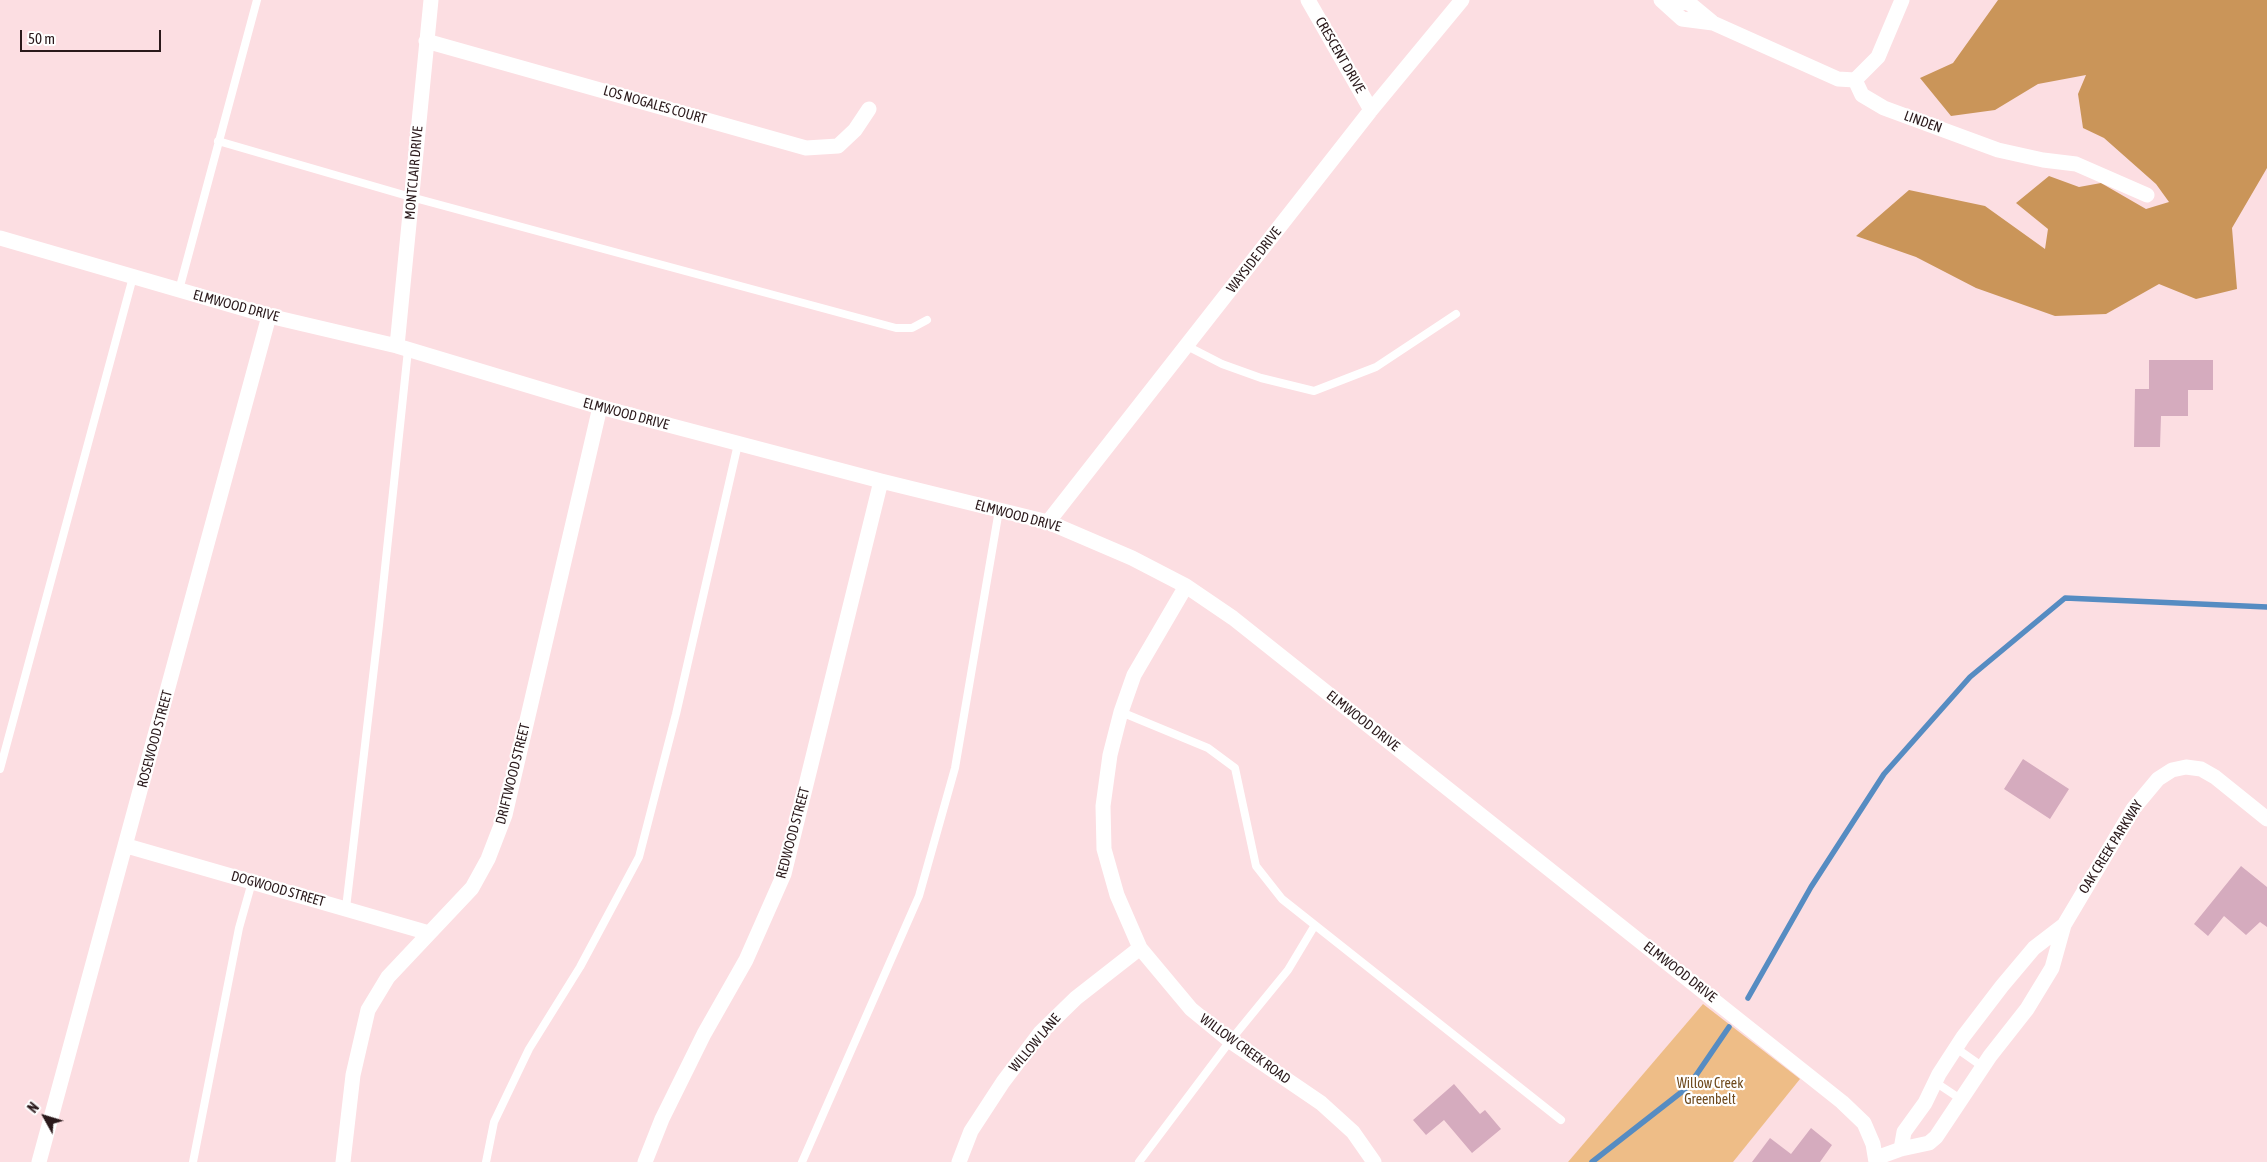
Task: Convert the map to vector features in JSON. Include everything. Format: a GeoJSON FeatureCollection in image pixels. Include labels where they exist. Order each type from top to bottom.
{"type":"FeatureCollection","features":[{"type":"Feature","properties":{"kind":"street","name":"MONTCLAIR DRIVE"},"geometry":{"type":"LineString","coordinates":[[402,348],[411,197],[431,0]]}},
{"type":"Feature","properties":{"kind":"street","name":"CRESCENT DRIVE"},"geometry":{"type":"LineString","coordinates":[[1308,0],[1371,110]]}},
{"type":"Feature","properties":{"kind":"street","name":"WAYSIDE DRIVE"},"geometry":{"type":"LineString","coordinates":[[1048,522],[1371,110],[1462,0]]}},
{"type":"Feature","properties":{"kind":"street"},"geometry":{"type":"LineString","coordinates":[[1663,0],[1690,2],[1713,23]]}},
{"type":"Feature","properties":{"kind":"street"},"geometry":{"type":"LineString","coordinates":[[1663,0],[1682,19],[1713,23],[1838,79],[1855,80],[1878,56],[1902,0]]}},
{"type":"Feature","properties":{"kind":"street","name":"LOS NOGALES COURT"},"geometry":{"type":"LineString","coordinates":[[426,41],[806,148],[838,146],[855,130],[869,109]]}},
{"type":"Feature","properties":{"kind":"street","name":"LINDEN"},"geometry":{"type":"LineString","coordinates":[[1855,80],[1862,95],[1884,108],[1998,150],[2043,160],[2076,164],[2147,195]]}},
{"type":"Feature","properties":{"kind":"street","name":"ELMWOOD DRIVE"},"geometry":{"type":"LineString","coordinates":[[0,238],[269,316],[402,348],[600,407],[881,481],[1048,522],[1132,558],[1186,586],[1233,618],[1842,1102],[1864,1123],[1873,1144],[1876,1160]]}},
{"type":"Feature","properties":{"kind":"street","name":"ROSEWOOD STREET"},"geometry":{"type":"LineString","coordinates":[[40,1162],[269,316]]}},
{"type":"Feature","properties":{"kind":"street","name":"DRIFTWOOD STREET"},"geometry":{"type":"LineString","coordinates":[[343,1162],[352,1075],[368,1010],[388,977],[472,888],[488,859],[505,815],[600,407]]}},
{"type":"Feature","properties":{"kind":"street","name":"REDWOOD STREET"},"geometry":{"type":"LineString","coordinates":[[645,1162],[662,1119],[704,1034],[746,960],[784,874],[881,481]]}},
{"type":"Feature","properties":{"kind":"street","name":"WILLOW CREEK ROAD"},"geometry":{"type":"LineString","coordinates":[[1186,586],[1134,675],[1121,712],[1110,755],[1103,806],[1104,849],[1117,895],[1140,948],[1191,1009],[1230,1041],[1321,1103],[1353,1132],[1372,1161]]}},
{"type":"Feature","properties":{"kind":"street","name":"OAK CREEK PARKWAY"},"geometry":{"type":"LineString","coordinates":[[1876,1160],[1901,1149],[1929,1144],[1962,1100],[1983,1067],[2027,1009],[2052,968],[2064,925],[2133,809],[2158,779],[2172,770],[2186,767],[2201,770],[2215,777],[2267,819]]}},
{"type":"Feature","properties":{"kind":"street","name":"DOGWOOD STREET"},"geometry":{"type":"LineString","coordinates":[[126,846],[429,933]]}},
{"type":"Feature","properties":{"kind":"street","name":"OAK CREEK PARKWAY"},"geometry":{"type":"LineString","coordinates":[[1901,1149],[1904,1132],[1925,1103],[1935,1082],[1956,1048],[2002,986],[2034,948],[2064,925]]}},
{"type":"Feature","properties":{"kind":"street","name":"WILLOW LANE"},"geometry":{"type":"LineString","coordinates":[[959,1162],[971,1131],[1003,1082],[1040,1033],[1076,998],[1140,948]]}},
{"type":"Feature","properties":{"kind":"lane"},"geometry":{"type":"LineString","coordinates":[[179,290],[218,141],[255,14],[257,0]]}},
{"type":"Feature","properties":{"kind":"lane"},"geometry":{"type":"LineString","coordinates":[[218,141],[411,197],[896,328],[912,328],[927,320]]}},
{"type":"Feature","properties":{"kind":"lane"},"geometry":{"type":"LineString","coordinates":[[0,769],[133,277]]}},
{"type":"Feature","properties":{"kind":"lane"},"geometry":{"type":"LineString","coordinates":[[1186,346],[1222,364],[1261,378],[1314,392],[1376,367],[1456,314]]}},
{"type":"Feature","properties":{"kind":"lane"},"geometry":{"type":"LineString","coordinates":[[346,908],[379,625],[402,348]]}},
{"type":"Feature","properties":{"kind":"lane"},"geometry":{"type":"LineString","coordinates":[[486,1162],[494,1122],[529,1049],[580,967],[639,857],[676,714],[738,444]]}},
{"type":"Feature","properties":{"kind":"lane"},"geometry":{"type":"LineString","coordinates":[[802,1162],[919,896],[955,768],[999,510]]}},
{"type":"Feature","properties":{"kind":"lane"},"geometry":{"type":"LineString","coordinates":[[1121,712],[1208,748],[1235,768],[1256,866],[1282,899],[1561,1120]]}},
{"type":"Feature","properties":{"kind":"lane"},"geometry":{"type":"LineString","coordinates":[[193,1162],[239,928],[252,882]]}},
{"type":"Feature","properties":{"kind":"lane"},"geometry":{"type":"LineString","coordinates":[[1139,1162],[1230,1041],[1288,970],[1315,925]]}},
{"type":"Feature","properties":{"kind":"lane"},"geometry":{"type":"LineString","coordinates":[[1956,1048],[1983,1067]]}},
{"type":"Feature","properties":{"kind":"lane"},"geometry":{"type":"LineString","coordinates":[[1935,1082],[1962,1100]]}},
{"type":"Feature","properties":{"kind":"green space","name":"Willow Creek Greenbelt"},"geometry":{"type":"Polygon","coordinates":[[[1703,1004],[1800,1079],[1733,1162],[1568,1162],[1703,1004]]]}},
{"type":"Feature","properties":{"kind":"shaded area"},"geometry":{"type":"Polygon","coordinates":[[[1998,0],[2267,0],[2267,168],[2232,228],[2237,289],[2196,299],[2159,284],[2106,314],[2055,316],[1976,288],[1916,257],[1856,236],[1909,190],[1985,206],[2045,249],[2048,229],[2016,203],[2049,176],[2079,187],[2101,183],[2146,209],[2169,202],[2156,184],[2104,138],[2083,128],[2078,94],[2086,75],[2038,84],[1995,110],[1951,116],[1920,78],[1953,63],[1998,0]]]}},
{"type":"Feature","properties":{"kind":"building"},"geometry":{"type":"Polygon","coordinates":[[[2149,360],[2213,360],[2213,390],[2188,390],[2188,416],[2161,416],[2160,447],[2134,447],[2135,389],[2149,389],[2149,360]]]}},
{"type":"Feature","properties":{"kind":"building"},"geometry":{"type":"Polygon","coordinates":[[[2023,759],[2069,789],[2050,819],[2004,789],[2023,759]]]}},
{"type":"Feature","properties":{"kind":"building"},"geometry":{"type":"Polygon","coordinates":[[[2241,866],[2267,887],[2267,927],[2260,922],[2246,935],[2224,916],[2208,936],[2194,924],[2241,866]]]}},
{"type":"Feature","properties":{"kind":"building"},"geometry":{"type":"Polygon","coordinates":[[[1454,1084],[1480,1114],[1485,1110],[1501,1129],[1472,1153],[1444,1120],[1426,1135],[1413,1120],[1454,1084]]]}},
{"type":"Feature","properties":{"kind":"building"},"geometry":{"type":"Polygon","coordinates":[[[1811,1128],[1832,1145],[1820,1162],[1752,1162],[1770,1138],[1791,1154],[1811,1128]]]}},
{"type":"Feature","properties":{"kind":"waterway"},"geometry":{"type":"LineString","coordinates":[[1748,998],[1811,887],[1884,774],[1970,677],[2065,598],[2267,607]]}},
{"type":"Feature","properties":{"kind":"waterway"},"geometry":{"type":"LineString","coordinates":[[1592,1162],[1688,1087],[1729,1027]]}}]}
